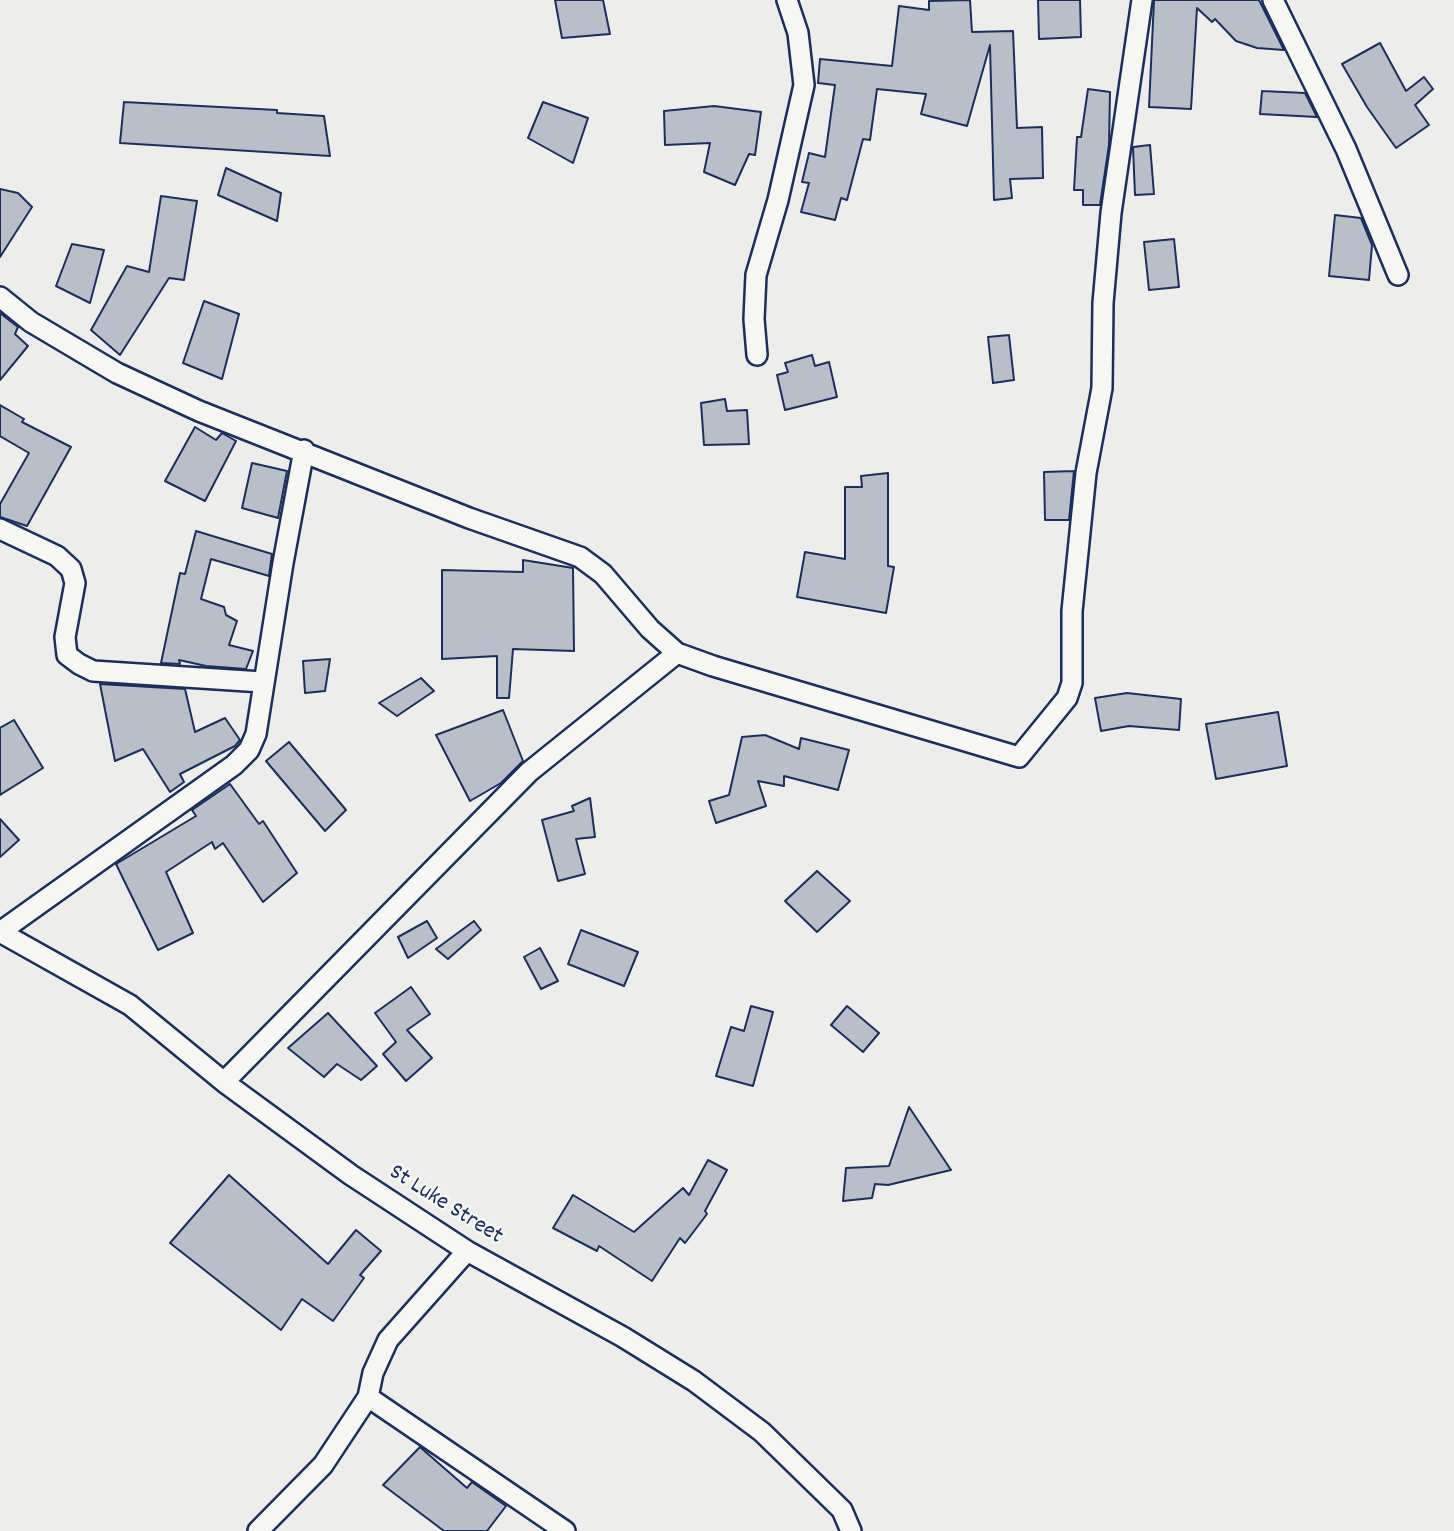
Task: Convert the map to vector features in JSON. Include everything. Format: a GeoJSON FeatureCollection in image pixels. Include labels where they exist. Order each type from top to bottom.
{"type":"FeatureCollection","features":[{"type":"Feature","properties":{"kind":"street"},"geometry":{"type":"LineString","coordinates":[[757,355],[754,319],[756,275],[781,188],[804,85],[799,33],[787,0]]}},
{"type":"Feature","properties":{"kind":"street"},"geometry":{"type":"LineString","coordinates":[[0,297],[31,321],[117,373],[199,411],[304,450],[469,518],[580,557],[603,574],[650,629],[677,653],[725,670],[1019,757],[1067,698],[1072,683],[1072,611],[1086,473],[1102,388],[1103,303],[1111,213],[1142,0]]}},
{"type":"Feature","properties":{"kind":"street"},"geometry":{"type":"LineString","coordinates":[[1273,0],[1346,149],[1398,275]]}},
{"type":"Feature","properties":{"kind":"street"},"geometry":{"type":"LineString","coordinates":[[0,932],[234,765],[250,750],[256,734],[262,682],[304,450]]}},
{"type":"Feature","properties":{"kind":"street"},"geometry":{"type":"LineString","coordinates":[[0,528],[57,556],[71,569],[75,583],[65,637],[68,655],[79,664],[93,671],[262,682]]}},
{"type":"Feature","properties":{"kind":"street"},"geometry":{"type":"LineString","coordinates":[[224,1082],[529,772],[677,653]]}},
{"type":"Feature","properties":{"kind":"street","name":"St Luke Street"},"geometry":{"type":"LineString","coordinates":[[0,932],[130,1004],[224,1082],[351,1175],[467,1251],[623,1337],[694,1381],[762,1432],[842,1510],[851,1531]]}},
{"type":"Feature","properties":{"kind":"street"},"geometry":{"type":"LineString","coordinates":[[258,1531],[323,1465],[368,1397],[373,1373],[388,1340],[467,1251]]}},
{"type":"Feature","properties":{"kind":"street"},"geometry":{"type":"LineString","coordinates":[[368,1397],[565,1531]]}},
{"type":"Feature","properties":{"kind":"building"},"geometry":{"type":"Polygon","coordinates":[[[555,0],[603,0],[610,34],[562,38],[555,0]]]}},
{"type":"Feature","properties":{"kind":"building"},"geometry":{"type":"Polygon","coordinates":[[[970,0],[972,32],[1013,31],[1017,128],[1042,127],[1043,178],[1010,179],[1012,198],[994,200],[990,45],[967,126],[921,114],[926,94],[877,89],[870,140],[863,139],[847,200],[841,198],[835,220],[801,212],[809,183],[802,182],[809,153],[825,157],[835,85],[818,83],[820,59],[892,66],[899,6],[929,10],[929,1],[970,0]]]}},
{"type":"Feature","properties":{"kind":"building"},"geometry":{"type":"Polygon","coordinates":[[[1038,0],[1080,0],[1081,37],[1039,39],[1038,0]]]}},
{"type":"Feature","properties":{"kind":"building"},"geometry":{"type":"Polygon","coordinates":[[[1154,0],[1259,0],[1284,50],[1257,48],[1236,41],[1215,19],[1212,22],[1197,8],[1191,109],[1149,107],[1154,0]]]}},
{"type":"Feature","properties":{"kind":"building"},"geometry":{"type":"Polygon","coordinates":[[[1380,43],[1406,91],[1424,77],[1433,89],[1415,105],[1429,125],[1396,148],[1367,107],[1342,64],[1380,43]]]}},
{"type":"Feature","properties":{"kind":"building"},"geometry":{"type":"Polygon","coordinates":[[[1088,89],[1110,92],[1109,145],[1100,205],[1083,205],[1083,190],[1074,190],[1077,137],[1081,137],[1088,89]]]}},
{"type":"Feature","properties":{"kind":"building"},"geometry":{"type":"Polygon","coordinates":[[[1262,91],[1305,93],[1317,117],[1260,114],[1262,91]]]}},
{"type":"Feature","properties":{"kind":"building"},"geometry":{"type":"Polygon","coordinates":[[[124,102],[277,110],[277,113],[324,116],[330,156],[120,143],[124,102]]]}},
{"type":"Feature","properties":{"kind":"building"},"geometry":{"type":"Polygon","coordinates":[[[543,102],[588,118],[573,163],[528,138],[543,102]]]}},
{"type":"Feature","properties":{"kind":"building"},"geometry":{"type":"Polygon","coordinates":[[[714,106],[761,112],[755,155],[749,154],[735,185],[704,172],[710,143],[665,145],[664,111],[714,106]]]}},
{"type":"Feature","properties":{"kind":"building"},"geometry":{"type":"Polygon","coordinates":[[[1150,145],[1154,194],[1135,195],[1133,147],[1150,145]]]}},
{"type":"Feature","properties":{"kind":"building"},"geometry":{"type":"Polygon","coordinates":[[[226,168],[281,193],[277,221],[218,195],[226,168]]]}},
{"type":"Feature","properties":{"kind":"building"},"geometry":{"type":"Polygon","coordinates":[[[0,189],[18,193],[32,207],[0,257],[0,189]]]}},
{"type":"Feature","properties":{"kind":"building"},"geometry":{"type":"Polygon","coordinates":[[[161,196],[197,201],[184,280],[169,278],[120,355],[91,330],[127,266],[149,272],[161,196]]]}},
{"type":"Feature","properties":{"kind":"building"},"geometry":{"type":"Polygon","coordinates":[[[1335,215],[1361,218],[1372,245],[1369,280],[1329,276],[1335,215]]]}},
{"type":"Feature","properties":{"kind":"building"},"geometry":{"type":"Polygon","coordinates":[[[1174,239],[1179,287],[1149,290],[1144,242],[1174,239]]]}},
{"type":"Feature","properties":{"kind":"building"},"geometry":{"type":"Polygon","coordinates":[[[72,244],[104,250],[90,303],[56,286],[72,244]]]}},
{"type":"Feature","properties":{"kind":"building"},"geometry":{"type":"Polygon","coordinates":[[[204,301],[239,314],[222,379],[183,363],[204,301]]]}},
{"type":"Feature","properties":{"kind":"building"},"geometry":{"type":"Polygon","coordinates":[[[0,313],[18,327],[15,334],[28,346],[0,380],[0,313]]]}},
{"type":"Feature","properties":{"kind":"building"},"geometry":{"type":"Polygon","coordinates":[[[1009,335],[1014,380],[993,383],[988,337],[1009,335]]]}},
{"type":"Feature","properties":{"kind":"building"},"geometry":{"type":"Polygon","coordinates":[[[812,355],[815,366],[829,362],[837,397],[785,410],[777,375],[788,372],[785,363],[812,355]]]}},
{"type":"Feature","properties":{"kind":"building"},"geometry":{"type":"Polygon","coordinates":[[[725,399],[727,411],[747,410],[749,444],[704,445],[701,403],[725,399]]]}},
{"type":"Feature","properties":{"kind":"building"},"geometry":{"type":"Polygon","coordinates":[[[0,405],[24,419],[22,422],[71,447],[27,526],[0,517],[0,504],[29,453],[0,436],[0,405]]]}},
{"type":"Feature","properties":{"kind":"building"},"geometry":{"type":"Polygon","coordinates":[[[195,427],[216,440],[222,433],[236,441],[205,501],[165,481],[195,427]]]}},
{"type":"Feature","properties":{"kind":"building"},"geometry":{"type":"Polygon","coordinates":[[[252,463],[287,471],[278,518],[242,508],[252,463]]]}},
{"type":"Feature","properties":{"kind":"building"},"geometry":{"type":"Polygon","coordinates":[[[1074,471],[1069,520],[1045,520],[1044,472],[1074,471]]]}},
{"type":"Feature","properties":{"kind":"building"},"geometry":{"type":"Polygon","coordinates":[[[888,473],[888,566],[894,567],[886,613],[797,597],[805,552],[845,559],[845,487],[862,487],[861,476],[888,473]]]}},
{"type":"Feature","properties":{"kind":"building"},"geometry":{"type":"Polygon","coordinates":[[[196,531],[272,554],[269,576],[211,559],[201,599],[224,607],[226,615],[237,621],[229,645],[253,651],[246,669],[206,666],[179,660],[180,664],[161,663],[180,573],[185,574],[196,531]]]}},
{"type":"Feature","properties":{"kind":"building"},"geometry":{"type":"Polygon","coordinates":[[[523,560],[573,568],[574,651],[513,649],[509,698],[497,698],[497,656],[442,659],[442,570],[523,572],[523,560]]]}},
{"type":"Feature","properties":{"kind":"building"},"geometry":{"type":"Polygon","coordinates":[[[330,659],[325,691],[305,693],[303,661],[330,659]]]}},
{"type":"Feature","properties":{"kind":"building"},"geometry":{"type":"Polygon","coordinates":[[[421,678],[434,691],[397,716],[379,703],[421,678]]]}},
{"type":"Feature","properties":{"kind":"building"},"geometry":{"type":"Polygon","coordinates":[[[100,684],[185,689],[195,732],[225,718],[240,740],[235,746],[180,774],[184,782],[170,792],[143,749],[115,761],[100,684]]]}},
{"type":"Feature","properties":{"kind":"building"},"geometry":{"type":"Polygon","coordinates":[[[1127,693],[1181,699],[1179,730],[1129,726],[1101,731],[1095,698],[1127,693]]]}},
{"type":"Feature","properties":{"kind":"building"},"geometry":{"type":"Polygon","coordinates":[[[503,710],[523,761],[501,783],[470,801],[436,735],[503,710]]]}},
{"type":"Feature","properties":{"kind":"building"},"geometry":{"type":"Polygon","coordinates":[[[1278,712],[1287,766],[1216,779],[1206,724],[1278,712]]]}},
{"type":"Feature","properties":{"kind":"building"},"geometry":{"type":"Polygon","coordinates":[[[14,720],[43,768],[0,795],[0,728],[14,720]]]}},
{"type":"Feature","properties":{"kind":"building"},"geometry":{"type":"Polygon","coordinates":[[[765,735],[799,749],[801,738],[849,750],[838,790],[784,776],[784,786],[758,781],[766,806],[716,823],[709,801],[729,795],[742,737],[765,735]]]}},
{"type":"Feature","properties":{"kind":"building"},"geometry":{"type":"Polygon","coordinates":[[[289,742],[346,810],[325,831],[266,761],[289,742]]]}},
{"type":"Feature","properties":{"kind":"building"},"geometry":{"type":"Polygon","coordinates":[[[230,784],[259,824],[263,821],[297,873],[263,902],[223,843],[215,849],[212,842],[166,872],[193,933],[158,950],[116,864],[196,816],[192,810],[230,784]]]}},
{"type":"Feature","properties":{"kind":"building"},"geometry":{"type":"Polygon","coordinates":[[[590,798],[595,837],[576,839],[585,874],[558,881],[542,820],[574,811],[572,806],[590,798]]]}},
{"type":"Feature","properties":{"kind":"building"},"geometry":{"type":"Polygon","coordinates":[[[0,819],[19,840],[0,857],[0,819]]]}},
{"type":"Feature","properties":{"kind":"building"},"geometry":{"type":"Polygon","coordinates":[[[817,871],[850,901],[817,932],[785,901],[817,871]]]}},
{"type":"Feature","properties":{"kind":"building"},"geometry":{"type":"Polygon","coordinates":[[[427,921],[437,938],[408,958],[398,937],[427,921]]]}},
{"type":"Feature","properties":{"kind":"building"},"geometry":{"type":"Polygon","coordinates":[[[474,921],[481,930],[448,959],[436,949],[474,921]]]}},
{"type":"Feature","properties":{"kind":"building"},"geometry":{"type":"Polygon","coordinates":[[[581,930],[638,952],[624,986],[568,964],[581,930]]]}},
{"type":"Feature","properties":{"kind":"building"},"geometry":{"type":"Polygon","coordinates":[[[540,948],[558,981],[541,989],[524,957],[540,948]]]}},
{"type":"Feature","properties":{"kind":"building"},"geometry":{"type":"Polygon","coordinates":[[[411,987],[430,1014],[407,1030],[432,1058],[406,1081],[383,1054],[396,1042],[375,1013],[411,987]]]}},
{"type":"Feature","properties":{"kind":"building"},"geometry":{"type":"Polygon","coordinates":[[[751,1006],[773,1012],[753,1086],[716,1076],[731,1027],[744,1031],[751,1006]]]}},
{"type":"Feature","properties":{"kind":"building"},"geometry":{"type":"Polygon","coordinates":[[[847,1006],[879,1033],[863,1052],[831,1025],[847,1006]]]}},
{"type":"Feature","properties":{"kind":"building"},"geometry":{"type":"Polygon","coordinates":[[[328,1013],[377,1066],[361,1080],[337,1064],[324,1077],[288,1048],[328,1013]]]}},
{"type":"Feature","properties":{"kind":"building"},"geometry":{"type":"Polygon","coordinates":[[[909,1107],[951,1170],[888,1185],[875,1184],[872,1198],[843,1201],[846,1168],[889,1166],[909,1107]]]}},
{"type":"Feature","properties":{"kind":"building"},"geometry":{"type":"Polygon","coordinates":[[[708,1160],[727,1170],[705,1211],[707,1214],[685,1243],[680,1238],[652,1281],[599,1246],[597,1251],[553,1228],[573,1195],[634,1232],[683,1188],[689,1195],[708,1160]]]}},
{"type":"Feature","properties":{"kind":"building"},"geometry":{"type":"Polygon","coordinates":[[[229,1175],[328,1264],[356,1230],[381,1251],[360,1275],[364,1278],[333,1321],[302,1299],[281,1330],[170,1243],[229,1175]]]}},
{"type":"Feature","properties":{"kind":"building"},"geometry":{"type":"Polygon","coordinates":[[[420,1447],[467,1488],[472,1482],[506,1506],[487,1531],[444,1531],[383,1485],[420,1447]]]}}]}
